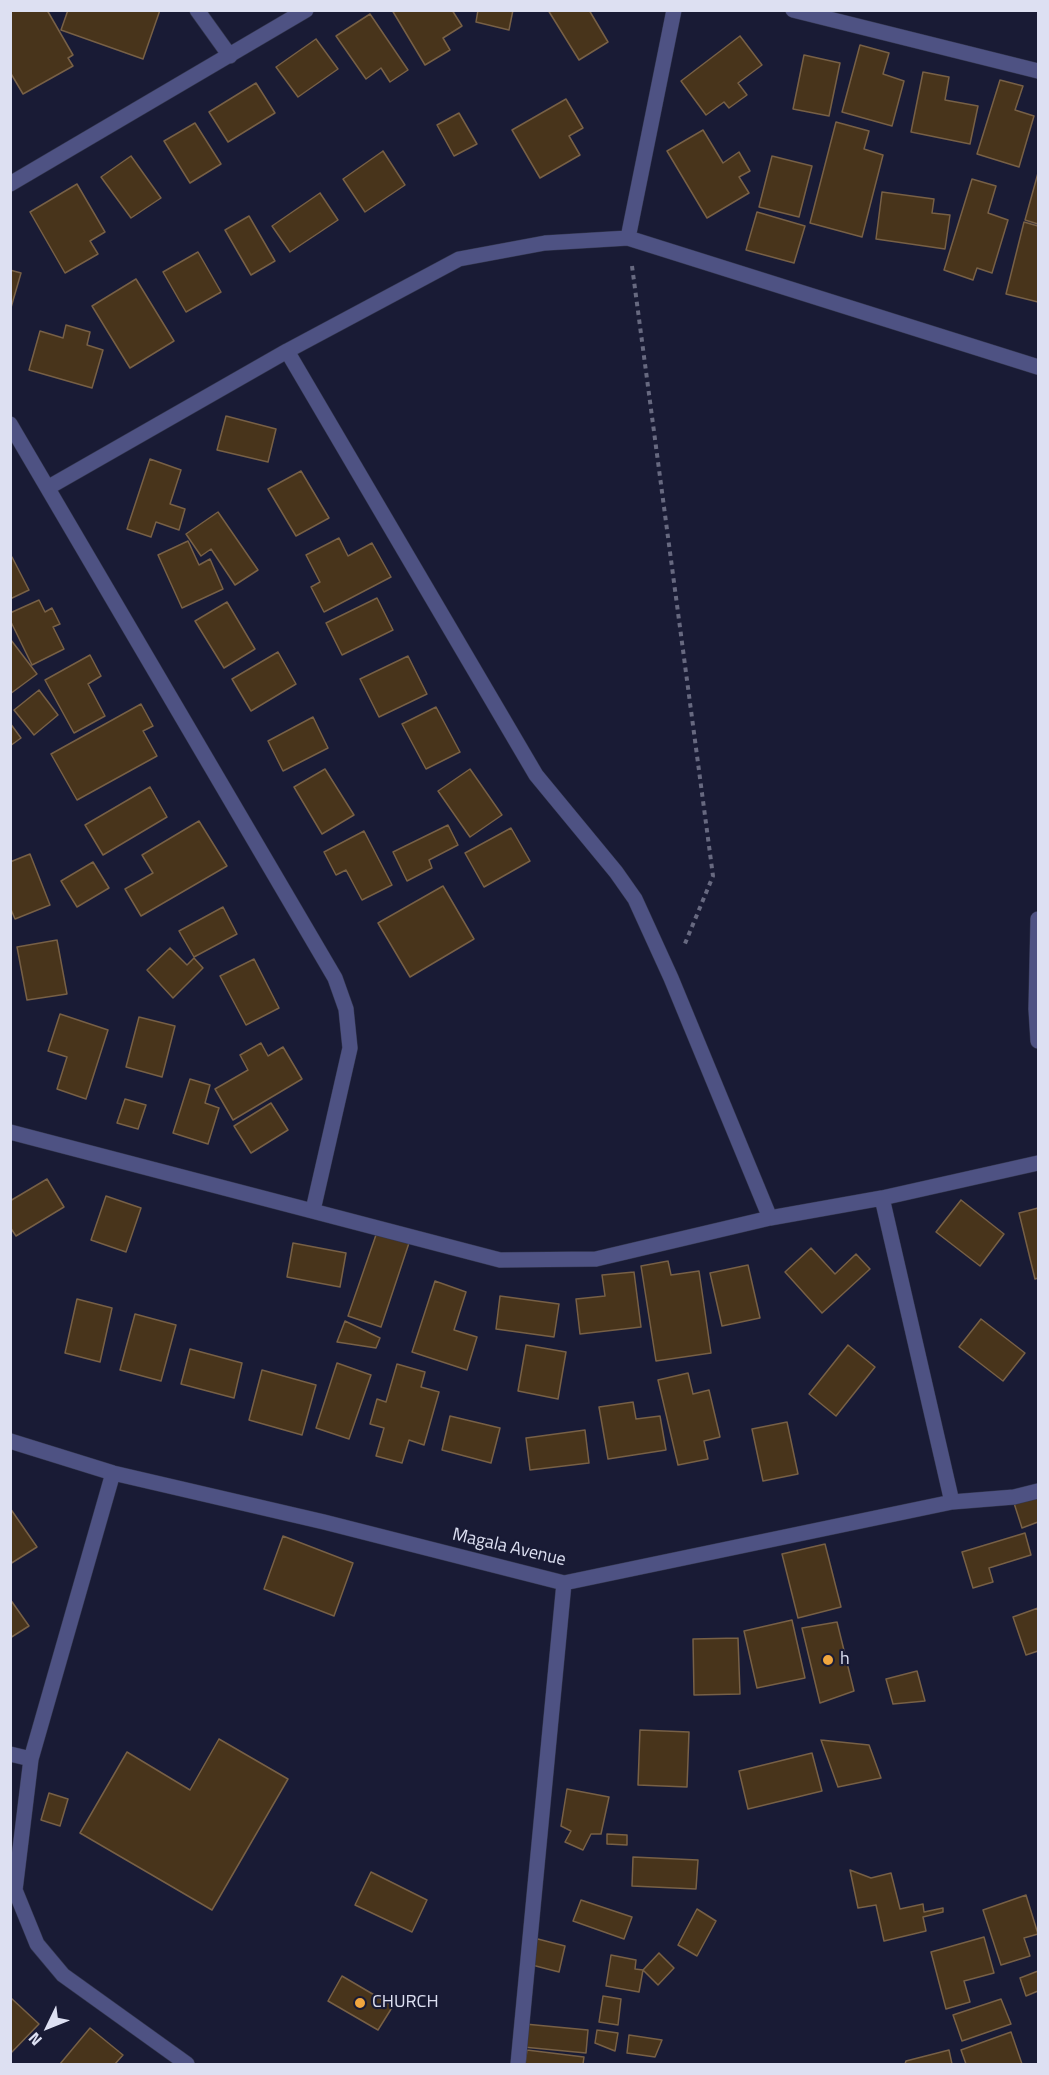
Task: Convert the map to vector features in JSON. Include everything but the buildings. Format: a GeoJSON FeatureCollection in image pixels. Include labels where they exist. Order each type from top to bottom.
{"type":"FeatureCollection","features":[{"type":"Feature","properties":{"kind":"street"},"geometry":{"type":"LineString","coordinates":[[197,10],[230,56]]}},
{"type":"Feature","properties":{"kind":"street"},"geometry":{"type":"LineString","coordinates":[[10,184],[306,10]]}},
{"type":"Feature","properties":{"kind":"street"},"geometry":{"type":"LineString","coordinates":[[628,238],[674,10]]}},
{"type":"Feature","properties":{"kind":"street"},"geometry":{"type":"LineString","coordinates":[[793,10],[1038,71]]}},
{"type":"Feature","properties":{"kind":"street"},"geometry":{"type":"LineString","coordinates":[[49,487],[287,351],[459,259],[545,243],[628,238],[1038,367]]}},
{"type":"Feature","properties":{"kind":"street"},"geometry":{"type":"LineString","coordinates":[[287,351],[536,775],[616,872],[635,899],[671,978],[770,1218]]}},
{"type":"Feature","properties":{"kind":"street"},"geometry":{"type":"LineString","coordinates":[[10,424],[335,978],[346,1009],[351,1048],[313,1210]]}},
{"type":"Feature","properties":{"kind":"street"},"geometry":{"type":"LineString","coordinates":[[1038,919],[1036,1010],[1038,1041]]}},
{"type":"Feature","properties":{"kind":"street"},"geometry":{"type":"LineString","coordinates":[[10,1132],[500,1260],[596,1259],[770,1218],[882,1198],[1038,1163]]}},
{"type":"Feature","properties":{"kind":"street"},"geometry":{"type":"LineString","coordinates":[[882,1198],[952,1502]]}},
{"type":"Feature","properties":{"kind":"street","name":"Magala Avenue"},"geometry":{"type":"LineString","coordinates":[[10,1441],[113,1473],[324,1522],[564,1583],[952,1502],[1014,1497],[1038,1491]]}},
{"type":"Feature","properties":{"kind":"street"},"geometry":{"type":"LineString","coordinates":[[113,1473],[31,1759],[15,1890],[37,1944],[63,1975],[187,2064]]}},
{"type":"Feature","properties":{"kind":"street"},"geometry":{"type":"LineString","coordinates":[[518,2064],[564,1583]]}},
{"type":"Feature","properties":{"kind":"street"},"geometry":{"type":"LineString","coordinates":[[10,1754],[31,1759]]}},
{"type":"Feature","properties":{"kind":"path"},"geometry":{"type":"LineString","coordinates":[[628,238],[713,876],[671,978]]}},
{"type":"Feature","properties":{"kind":"place","name":"h"},"geometry":{"type":"Point","coordinates":[828,1660]}},
{"type":"Feature","properties":{"kind":"place","name":"CHURCH"},"geometry":{"type":"Point","coordinates":[360,2003]}}]}
